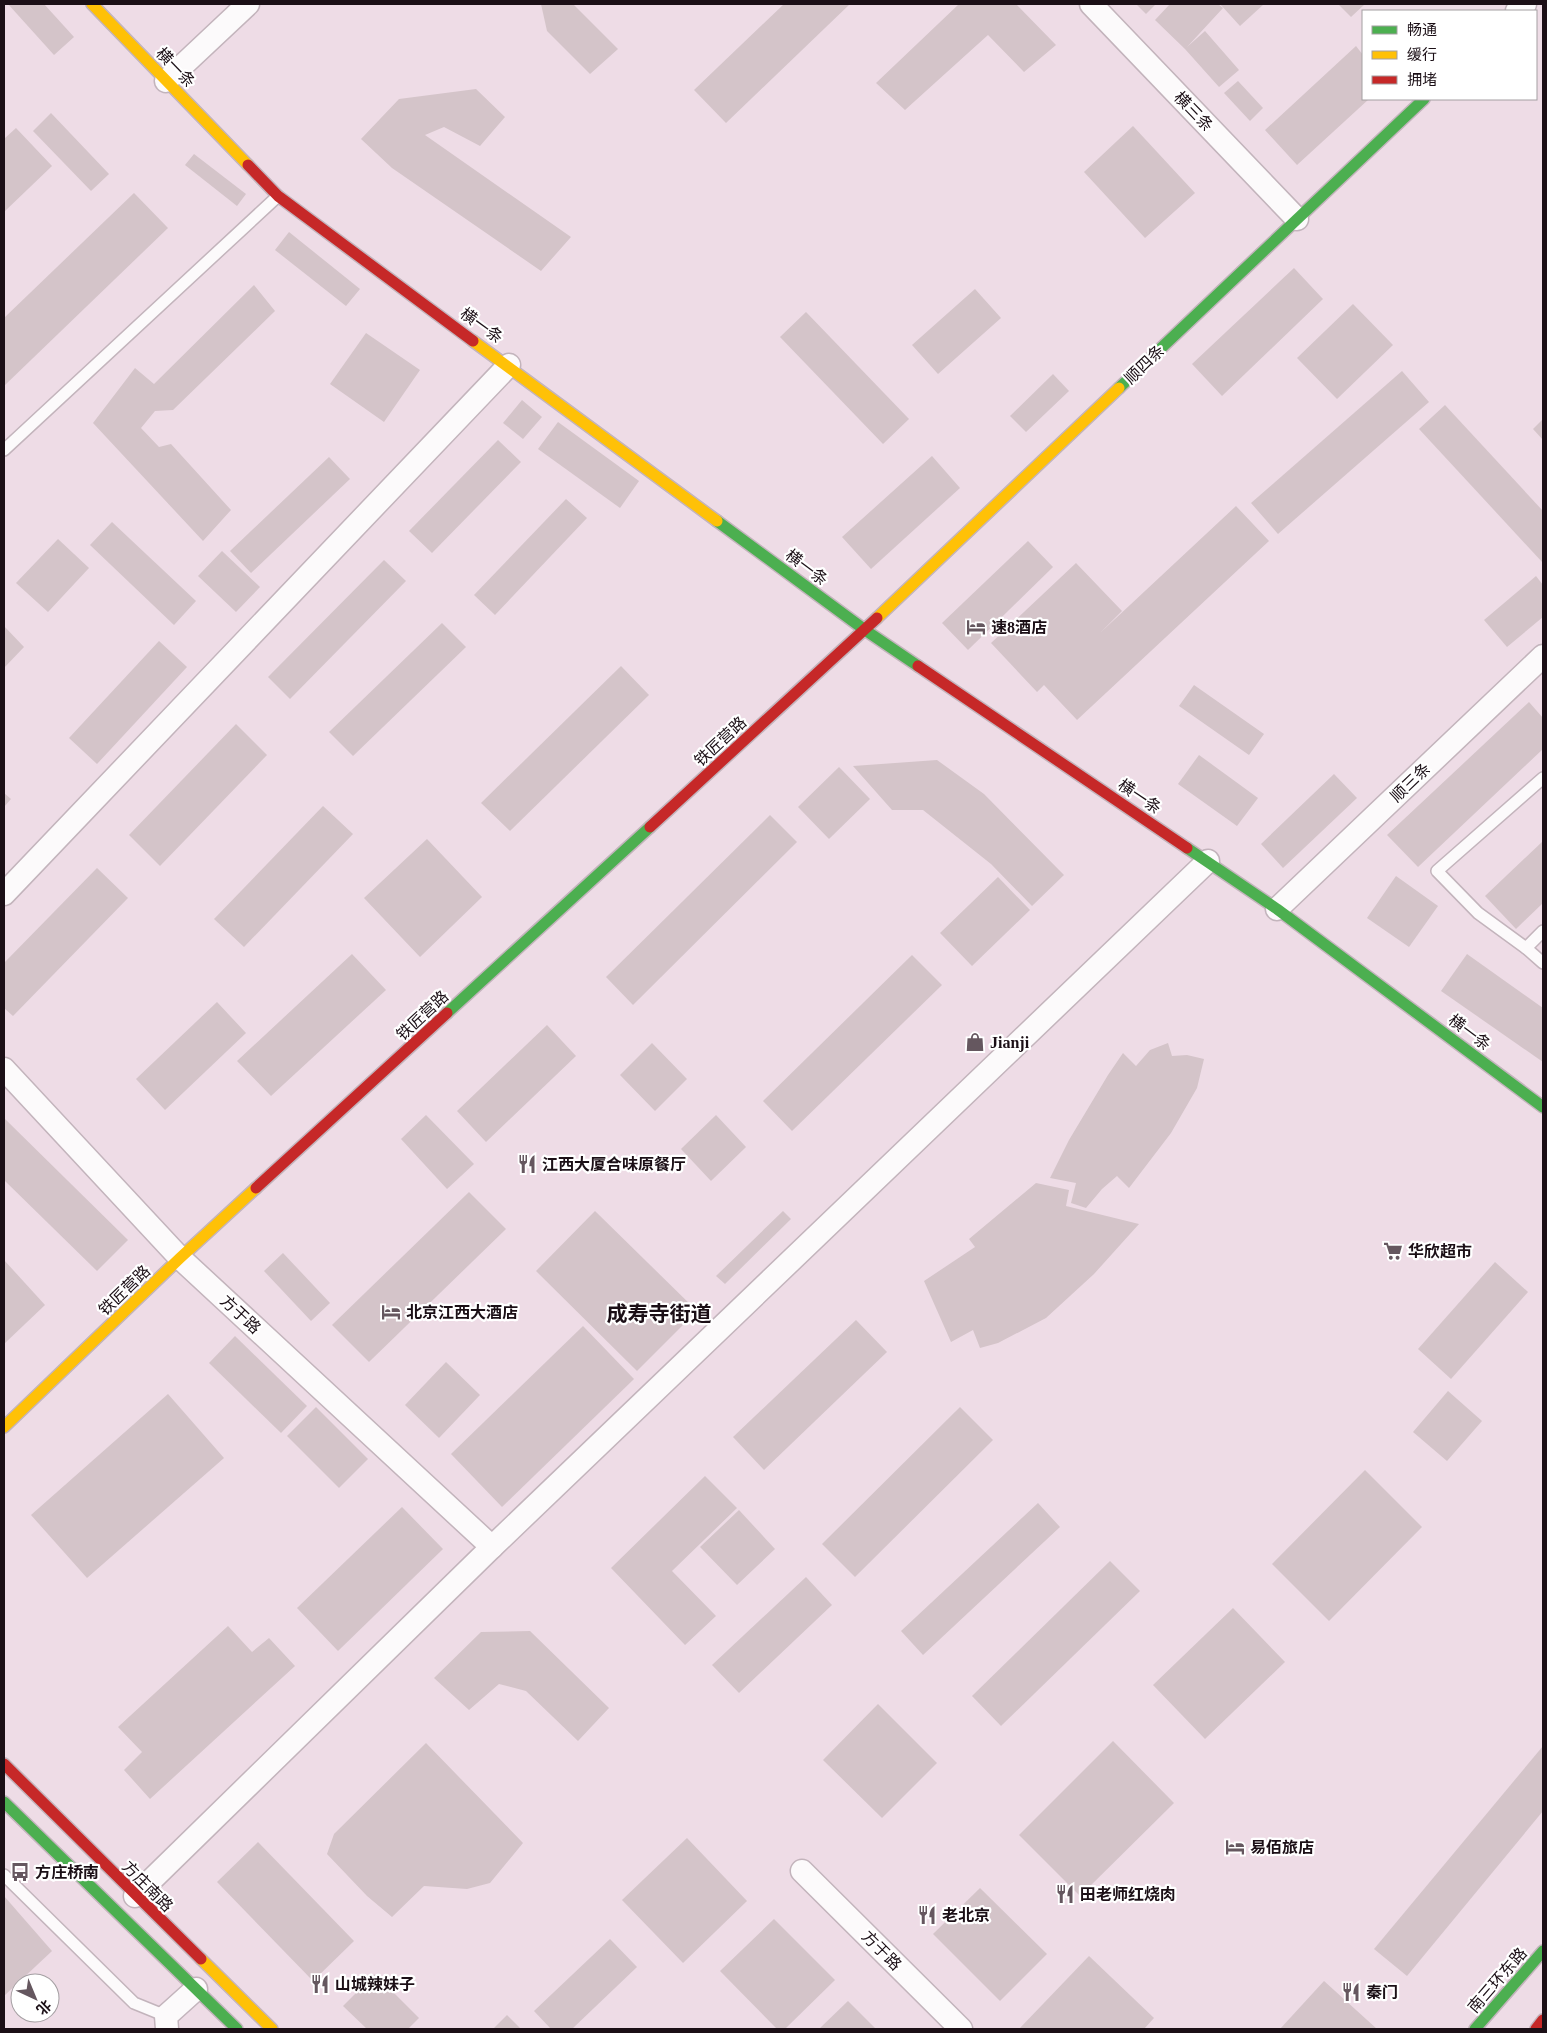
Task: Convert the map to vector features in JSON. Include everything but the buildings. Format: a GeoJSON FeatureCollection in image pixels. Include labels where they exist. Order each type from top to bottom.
{"type":"FeatureCollection","features":[{"type":"Feature","properties":{"kind":"main road","name":"横一条"},"geometry":{"type":"LineString","coordinates":[[92,4],[278,196],[865,630],[1277,909],[1543,1107]]}},
{"type":"Feature","properties":{"kind":"main road","name":"顺四条"},"geometry":{"type":"LineString","coordinates":[[865,630],[1423,100]]}},
{"type":"Feature","properties":{"kind":"main road","name":"铁匠营路"},"geometry":{"type":"LineString","coordinates":[[4,1427],[180,1258],[865,630]]}},
{"type":"Feature","properties":{"kind":"main road","name":"方庄南路"},"geometry":{"type":"LineString","coordinates":[[4,1764],[135,1896],[272,2029]]}},
{"type":"Feature","properties":{"kind":"main road"},"geometry":{"type":"LineString","coordinates":[[4,1802],[237,2029]]}},
{"type":"Feature","properties":{"kind":"main road","name":"南三环东路"},"geometry":{"type":"LineString","coordinates":[[1475,2029],[1543,1951]]}},
{"type":"Feature","properties":{"kind":"main road"},"geometry":{"type":"LineString","coordinates":[[1536,2029],[1543,2020]]}},
{"type":"Feature","properties":{"kind":"street"},"geometry":{"type":"LineString","coordinates":[[166,81],[248,4]]}},
{"type":"Feature","properties":{"kind":"street","name":"横三条"},"geometry":{"type":"LineString","coordinates":[[1091,4],[1297,219]]}},
{"type":"Feature","properties":{"kind":"street"},"geometry":{"type":"LineString","coordinates":[[4,894],[509,365]]}},
{"type":"Feature","properties":{"kind":"street","name":"顺三条"},"geometry":{"type":"LineString","coordinates":[[1277,909],[1543,656]]}},
{"type":"Feature","properties":{"kind":"street"},"geometry":{"type":"LineString","coordinates":[[135,1896],[492,1547],[1208,861]]}},
{"type":"Feature","properties":{"kind":"street","name":"方于路"},"geometry":{"type":"LineString","coordinates":[[4,1068],[180,1258],[492,1547]]}},
{"type":"Feature","properties":{"kind":"street","name":"方于路"},"geometry":{"type":"LineString","coordinates":[[802,1871],[962,2029]]}},
{"type":"Feature","properties":{"kind":"street"},"geometry":{"type":"LineString","coordinates":[[167,2023],[196,1989]]}},
{"type":"Feature","properties":{"kind":"lane"},"geometry":{"type":"LineString","coordinates":[[4,450],[278,196]]}},
{"type":"Feature","properties":{"kind":"lane"},"geometry":{"type":"LineString","coordinates":[[1543,778],[1437,871],[1478,913],[1526,948],[1543,963]]}},
{"type":"Feature","properties":{"kind":"lane"},"geometry":{"type":"LineString","coordinates":[[1526,948],[1543,931]]}},
{"type":"Feature","properties":{"kind":"lane"},"geometry":{"type":"LineString","coordinates":[[4,1875],[134,2003],[167,2023]]}},
{"type":"Feature","properties":{"kind":"traffic: fast"},"geometry":{"type":"LineString","coordinates":[[1119,388],[1423,100]]}},
{"type":"Feature","properties":{"kind":"traffic: fast"},"geometry":{"type":"LineString","coordinates":[[717,521],[865,630],[918,666]]}},
{"type":"Feature","properties":{"kind":"traffic: fast"},"geometry":{"type":"LineString","coordinates":[[447,1013],[650,827]]}},
{"type":"Feature","properties":{"kind":"traffic: fast"},"geometry":{"type":"LineString","coordinates":[[1187,848],[1277,909],[1543,1107]]}},
{"type":"Feature","properties":{"kind":"traffic: fast"},"geometry":{"type":"LineString","coordinates":[[4,1802],[237,2029]]}},
{"type":"Feature","properties":{"kind":"traffic: fast"},"geometry":{"type":"LineString","coordinates":[[1475,2029],[1543,1951]]}},
{"type":"Feature","properties":{"kind":"traffic: slow"},"geometry":{"type":"LineString","coordinates":[[92,4],[248,165]]}},
{"type":"Feature","properties":{"kind":"traffic: slow"},"geometry":{"type":"LineString","coordinates":[[473,341],[717,521]]}},
{"type":"Feature","properties":{"kind":"traffic: slow"},"geometry":{"type":"LineString","coordinates":[[877,618],[1119,388]]}},
{"type":"Feature","properties":{"kind":"traffic: slow"},"geometry":{"type":"LineString","coordinates":[[4,1427],[180,1258],[256,1188]]}},
{"type":"Feature","properties":{"kind":"traffic: slow"},"geometry":{"type":"LineString","coordinates":[[201,1959],[272,2029]]}},
{"type":"Feature","properties":{"kind":"traffic: jam"},"geometry":{"type":"LineString","coordinates":[[248,165],[278,196],[473,341]]}},
{"type":"Feature","properties":{"kind":"traffic: jam"},"geometry":{"type":"LineString","coordinates":[[650,827],[877,618]]}},
{"type":"Feature","properties":{"kind":"traffic: jam"},"geometry":{"type":"LineString","coordinates":[[918,666],[1187,848]]}},
{"type":"Feature","properties":{"kind":"traffic: jam"},"geometry":{"type":"LineString","coordinates":[[256,1188],[447,1013]]}},
{"type":"Feature","properties":{"kind":"traffic: jam"},"geometry":{"type":"LineString","coordinates":[[4,1764],[201,1959]]}},
{"type":"Feature","properties":{"kind":"traffic: jam"},"geometry":{"type":"LineString","coordinates":[[1536,2029],[1543,2020]]}},
{"type":"Feature","properties":{"kind":"place","name":"速8酒店"},"geometry":{"type":"Point","coordinates":[976,627]}},
{"type":"Feature","properties":{"kind":"place","name":"Jianji"},"geometry":{"type":"Point","coordinates":[975,1042]}},
{"type":"Feature","properties":{"kind":"place","name":"江西大厦合味原餐厅"},"geometry":{"type":"Point","coordinates":[527,1164]}},
{"type":"Feature","properties":{"kind":"place","name":"华欣超市"},"geometry":{"type":"Point","coordinates":[1393,1251]}},
{"type":"Feature","properties":{"kind":"place","name":"北京江西大酒店"},"geometry":{"type":"Point","coordinates":[391,1312]}},
{"type":"Feature","properties":{"kind":"place","name":"易佰旅店"},"geometry":{"type":"Point","coordinates":[1235,1847]}},
{"type":"Feature","properties":{"kind":"place","name":"方庄桥南"},"geometry":{"type":"Point","coordinates":[20,1872]}},
{"type":"Feature","properties":{"kind":"place","name":"田老师红烧肉"},"geometry":{"type":"Point","coordinates":[1065,1894]}},
{"type":"Feature","properties":{"kind":"place","name":"老北京"},"geometry":{"type":"Point","coordinates":[927,1915]}},
{"type":"Feature","properties":{"kind":"place","name":"山城辣妹子"},"geometry":{"type":"Point","coordinates":[320,1984]}},
{"type":"Feature","properties":{"kind":"place","name":"秦门"},"geometry":{"type":"Point","coordinates":[1351,1992]}},
{"type":"Feature","properties":{"kind":"district","name":"成寿寺街道"},"geometry":{"type":"Point","coordinates":[659,1314]}}]}
